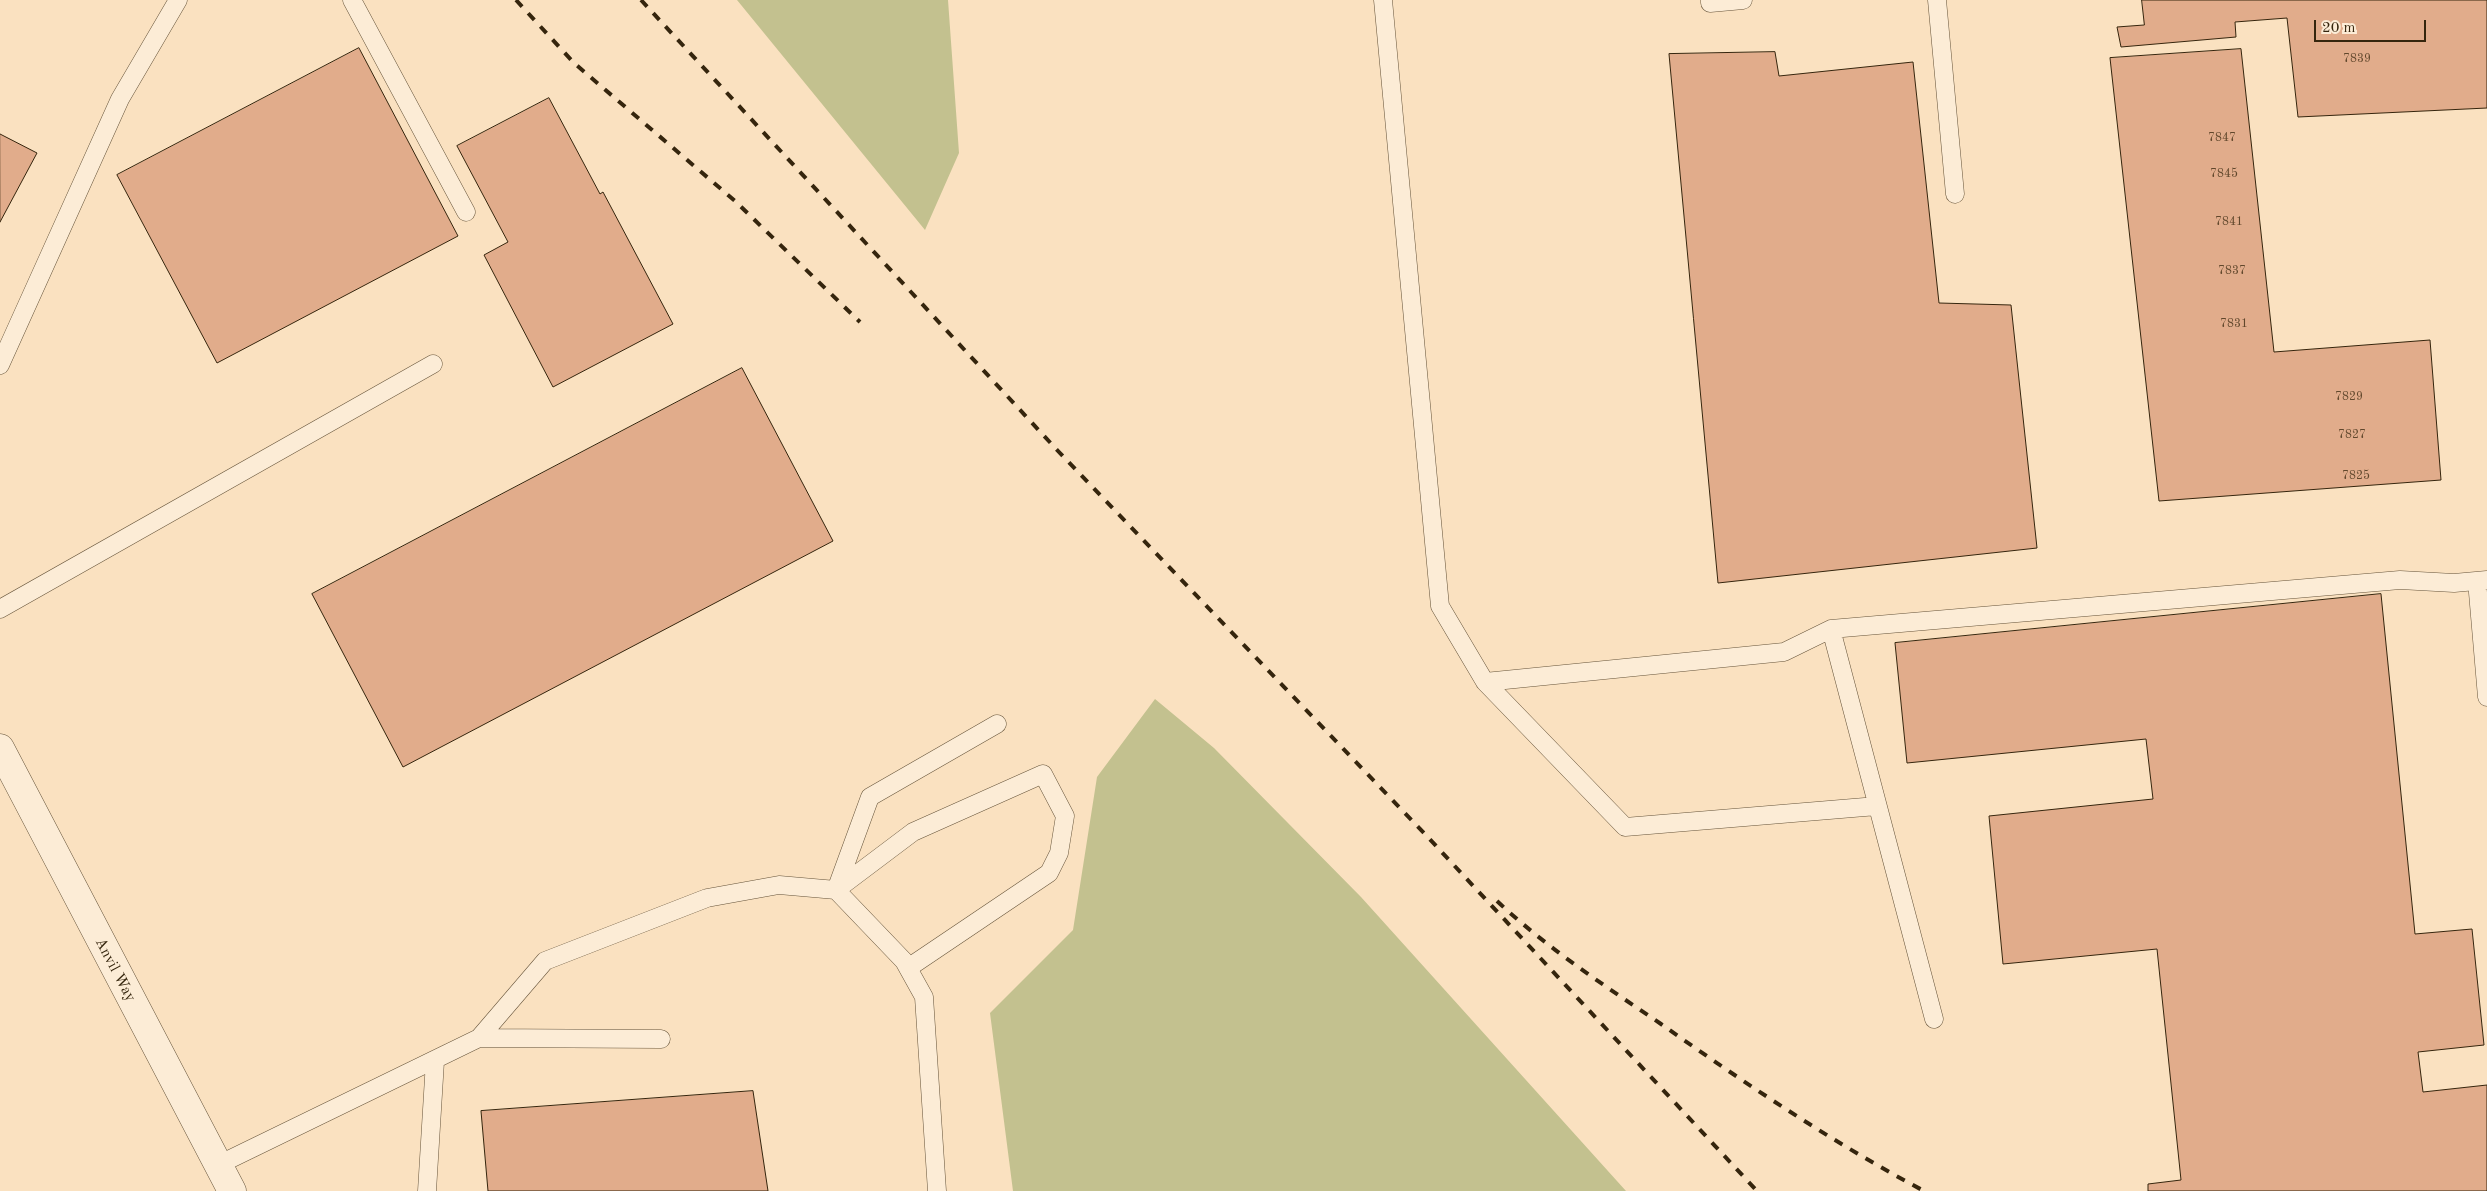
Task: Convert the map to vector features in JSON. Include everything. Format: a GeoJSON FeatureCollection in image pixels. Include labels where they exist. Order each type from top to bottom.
{"type":"FeatureCollection","features":[{"type":"Feature","properties":{"kind":"street","name":"Anvil Way"},"geometry":{"type":"LineString","coordinates":[[0,748],[232,1191]]}},
{"type":"Feature","properties":{"kind":"lane"},"geometry":{"type":"LineString","coordinates":[[0,365],[120,99],[178,0]]}},
{"type":"Feature","properties":{"kind":"lane"},"geometry":{"type":"LineString","coordinates":[[352,0],[466,212]]}},
{"type":"Feature","properties":{"kind":"lane"},"geometry":{"type":"LineString","coordinates":[[1383,0],[1440,606],[1485,682],[1625,827],[1877,806]]}},
{"type":"Feature","properties":{"kind":"lane"},"geometry":{"type":"LineString","coordinates":[[1710,0],[1710,3],[1742,0]]}},
{"type":"Feature","properties":{"kind":"lane"},"geometry":{"type":"LineString","coordinates":[[1937,0],[1955,194]]}},
{"type":"Feature","properties":{"kind":"lane"},"geometry":{"type":"LineString","coordinates":[[0,609],[433,364]]}},
{"type":"Feature","properties":{"kind":"lane"},"geometry":{"type":"LineString","coordinates":[[1485,682],[1784,652],[1831,629],[2400,580],[2454,583],[2482,581],[2487,697]]}},
{"type":"Feature","properties":{"kind":"lane"},"geometry":{"type":"LineString","coordinates":[[1831,629],[1934,1019]]}},
{"type":"Feature","properties":{"kind":"lane"},"geometry":{"type":"LineString","coordinates":[[836,890],[870,797],[997,724]]}},
{"type":"Feature","properties":{"kind":"lane"},"geometry":{"type":"LineString","coordinates":[[218,1165],[479,1038],[544,961],[707,898],[779,885],[836,890],[913,832],[1043,774],[1065,816],[1058,853],[1049,873],[908,968]]}},
{"type":"Feature","properties":{"kind":"lane"},"geometry":{"type":"LineString","coordinates":[[836,890],[908,968],[924,997],[937,1191]]}},
{"type":"Feature","properties":{"kind":"lane"},"geometry":{"type":"LineString","coordinates":[[479,1038],[662,1040]]}},
{"type":"Feature","properties":{"kind":"lane"},"geometry":{"type":"LineString","coordinates":[[427,1191],[435,1061]]}},
{"type":"Feature","properties":{"kind":"shaded area"},"geometry":{"type":"Polygon","coordinates":[[[737,0],[948,0],[959,153],[925,230],[737,0]]]}},
{"type":"Feature","properties":{"kind":"shaded area"},"geometry":{"type":"Polygon","coordinates":[[[1155,699],[1214,748],[1361,897],[1626,1191],[1013,1191],[990,1013],[1073,930],[1097,777],[1155,699]]]}},
{"type":"Feature","properties":{"kind":"building"},"geometry":{"type":"Polygon","coordinates":[[[2142,0],[2487,0],[2487,108],[2298,117],[2287,18],[2235,22],[2236,37],[2121,47],[2117,27],[2144,25],[2142,0]]]}},
{"type":"Feature","properties":{"kind":"building"},"geometry":{"type":"Polygon","coordinates":[[[359,48],[458,236],[217,363],[117,175],[359,48]]]}},
{"type":"Feature","properties":{"kind":"building"},"geometry":{"type":"Polygon","coordinates":[[[2241,49],[2274,352],[2430,340],[2441,480],[2159,501],[2110,58],[2241,49]]]}},
{"type":"Feature","properties":{"kind":"building"},"geometry":{"type":"Polygon","coordinates":[[[1775,52],[1779,76],[1913,62],[1939,303],[2011,305],[2037,548],[1718,583],[1669,54],[1775,52]]]}},
{"type":"Feature","properties":{"kind":"building"},"geometry":{"type":"Polygon","coordinates":[[[549,98],[600,194],[603,192],[673,324],[553,387],[484,255],[508,242],[457,146],[549,98]]]}},
{"type":"Feature","properties":{"kind":"building"},"geometry":{"type":"Polygon","coordinates":[[[0,134],[37,153],[0,222],[0,134]]]}},
{"type":"Feature","properties":{"kind":"building"},"geometry":{"type":"Polygon","coordinates":[[[742,368],[833,541],[403,767],[312,594],[742,368]]]}},
{"type":"Feature","properties":{"kind":"building"},"geometry":{"type":"Polygon","coordinates":[[[2381,594],[2415,934],[2472,929],[2484,1045],[2418,1052],[2423,1092],[2487,1085],[2487,1191],[2148,1191],[2148,1184],[2181,1180],[2157,949],[2003,964],[1989,816],[2153,799],[2146,739],[1907,763],[1895,643],[2381,594]]]}},
{"type":"Feature","properties":{"kind":"building"},"geometry":{"type":"Polygon","coordinates":[[[753,1091],[768,1191],[488,1191],[481,1111],[753,1091]]]}},
{"type":"Feature","properties":{"kind":"railway"},"geometry":{"type":"LineString","coordinates":[[516,0],[574,63],[735,201],[860,322]]}},
{"type":"Feature","properties":{"kind":"railway"},"geometry":{"type":"LineString","coordinates":[[641,0],[1058,451],[1424,833],[1757,1191]]}},
{"type":"Feature","properties":{"kind":"railway"},"geometry":{"type":"LineString","coordinates":[[1497,901],[1536,935],[1577,966],[1725,1069],[1856,1153],[1924,1191]]}}]}
